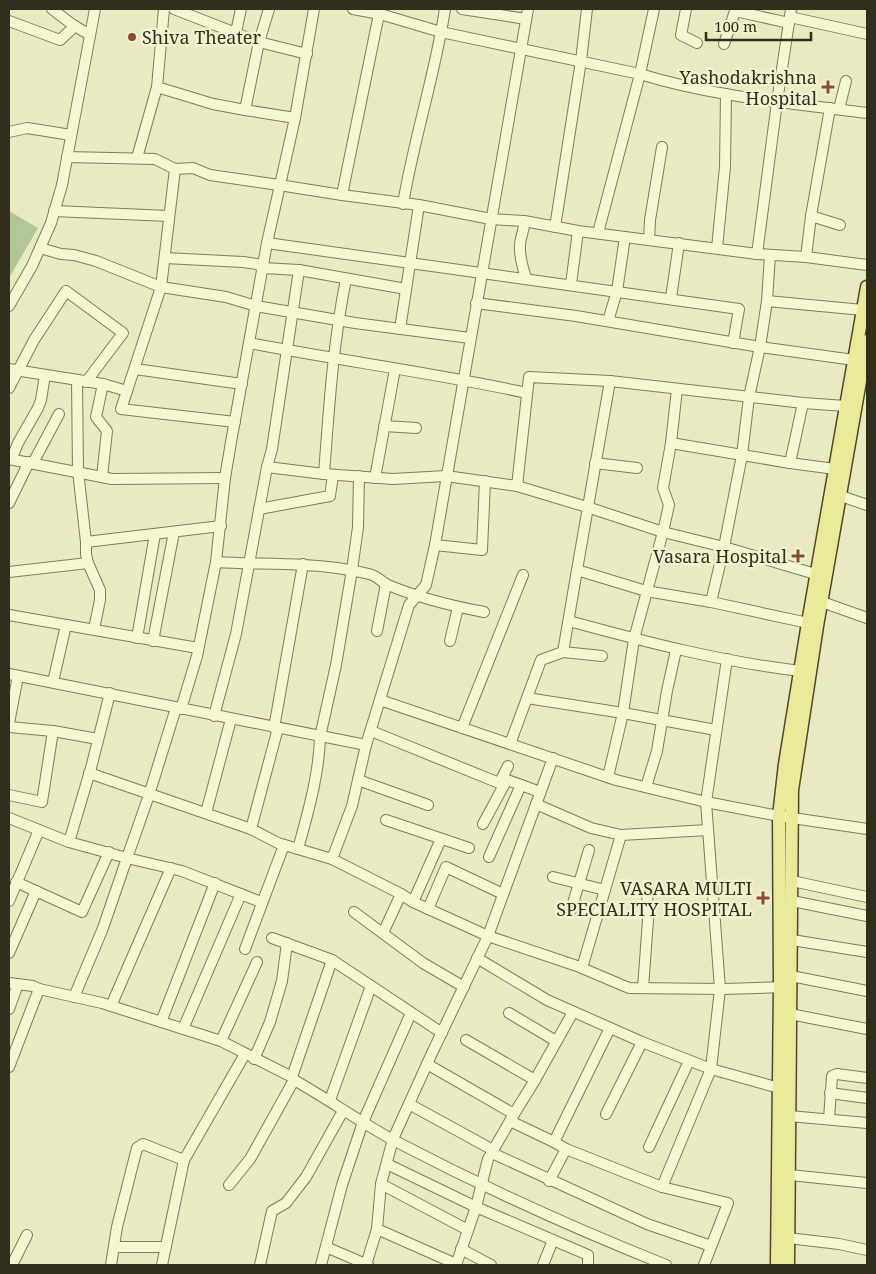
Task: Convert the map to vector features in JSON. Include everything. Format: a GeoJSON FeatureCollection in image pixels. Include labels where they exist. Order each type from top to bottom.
{"type":"FeatureCollection","features":[{"type":"Feature","properties":{"kind":"main road"},"geometry":{"type":"LineString","coordinates":[[777,1265],[779,1088],[792,940],[792,790],[822,602],[821,575],[835,468],[846,406],[858,391],[854,360],[867,287]]}},
{"type":"Feature","properties":{"kind":"main road"},"geometry":{"type":"LineString","coordinates":[[788,1265],[790,1014],[779,816],[785,764],[808,623],[841,496],[867,341]]}},
{"type":"Feature","properties":{"kind":"street"},"geometry":{"type":"LineString","coordinates":[[52,9],[90,35]]}},
{"type":"Feature","properties":{"kind":"street"},"geometry":{"type":"LineString","coordinates":[[9,306],[40,248],[62,185],[94,9]]}},
{"type":"Feature","properties":{"kind":"street"},"geometry":{"type":"LineString","coordinates":[[138,158],[157,87],[164,9]]}},
{"type":"Feature","properties":{"kind":"street"},"geometry":{"type":"LineString","coordinates":[[174,9],[259,42],[307,54]]}},
{"type":"Feature","properties":{"kind":"street"},"geometry":{"type":"LineString","coordinates":[[236,32],[241,9]]}},
{"type":"Feature","properties":{"kind":"street"},"geometry":{"type":"LineString","coordinates":[[245,110],[268,9]]}},
{"type":"Feature","properties":{"kind":"street"},"geometry":{"type":"LineString","coordinates":[[74,998],[103,928],[198,648],[216,562],[225,478],[234,422],[268,243],[295,118],[314,9]]}},
{"type":"Feature","properties":{"kind":"street"},"geometry":{"type":"LineString","coordinates":[[353,9],[380,11],[441,32],[640,74],[666,82],[777,102],[867,113]]}},
{"type":"Feature","properties":{"kind":"street"},"geometry":{"type":"LineString","coordinates":[[403,204],[411,158],[445,9]]}},
{"type":"Feature","properties":{"kind":"street"},"geometry":{"type":"LineString","coordinates":[[332,859],[352,806],[366,745],[409,605],[426,584],[435,545],[522,49],[527,14],[462,9]]}},
{"type":"Feature","properties":{"kind":"street"},"geometry":{"type":"LineString","coordinates":[[555,227],[581,61],[587,9]]}},
{"type":"Feature","properties":{"kind":"street"},"geometry":{"type":"LineString","coordinates":[[598,233],[640,74],[654,9]]}},
{"type":"Feature","properties":{"kind":"street"},"geometry":{"type":"LineString","coordinates":[[686,9],[681,35],[697,43]]}},
{"type":"Feature","properties":{"kind":"street"},"geometry":{"type":"LineString","coordinates":[[342,196],[380,11]]}},
{"type":"Feature","properties":{"kind":"street"},"geometry":{"type":"LineString","coordinates":[[724,44],[735,11],[790,16],[867,34]]}},
{"type":"Feature","properties":{"kind":"street"},"geometry":{"type":"LineString","coordinates":[[758,254],[790,16]]}},
{"type":"Feature","properties":{"kind":"street"},"geometry":{"type":"LineString","coordinates":[[9,21],[60,40],[75,26]]}},
{"type":"Feature","properties":{"kind":"street"},"geometry":{"type":"LineString","coordinates":[[806,257],[810,216],[834,109],[846,81]]}},
{"type":"Feature","properties":{"kind":"street"},"geometry":{"type":"LineString","coordinates":[[157,87],[213,104],[295,118]]}},
{"type":"Feature","properties":{"kind":"street"},"geometry":{"type":"LineString","coordinates":[[717,248],[725,167],[726,94]]}},
{"type":"Feature","properties":{"kind":"street"},"geometry":{"type":"LineString","coordinates":[[9,132],[27,128],[72,135]]}},
{"type":"Feature","properties":{"kind":"street"},"geometry":{"type":"LineString","coordinates":[[650,240],[650,220],[662,147]]}},
{"type":"Feature","properties":{"kind":"street"},"geometry":{"type":"LineString","coordinates":[[67,157],[155,159],[175,169],[193,168],[210,176],[280,184],[342,196],[419,205],[491,219],[524,221],[578,231],[758,254],[806,257],[867,265]]}},
{"type":"Feature","properties":{"kind":"street"},"geometry":{"type":"LineString","coordinates":[[175,169],[161,287],[121,409],[234,422]]}},
{"type":"Feature","properties":{"kind":"street"},"geometry":{"type":"LineString","coordinates":[[400,329],[419,205]]}},
{"type":"Feature","properties":{"kind":"street"},"geometry":{"type":"LineString","coordinates":[[54,211],[169,216]]}},
{"type":"Feature","properties":{"kind":"street"},"geometry":{"type":"LineString","coordinates":[[810,216],[840,224]]}},
{"type":"Feature","properties":{"kind":"street"},"geometry":{"type":"LineString","coordinates":[[524,221],[525,228],[520,244],[522,268],[526,278]]}},
{"type":"Feature","properties":{"kind":"street"},"geometry":{"type":"LineString","coordinates":[[571,284],[578,231]]}},
{"type":"Feature","properties":{"kind":"street"},"geometry":{"type":"LineString","coordinates":[[608,321],[617,291],[625,237]]}},
{"type":"Feature","properties":{"kind":"street"},"geometry":{"type":"LineString","coordinates":[[268,243],[739,309],[733,343]]}},
{"type":"Feature","properties":{"kind":"street"},"geometry":{"type":"LineString","coordinates":[[671,298],[679,244]]}},
{"type":"Feature","properties":{"kind":"street"},"geometry":{"type":"LineString","coordinates":[[40,248],[96,261],[161,287],[337,320],[470,338]]}},
{"type":"Feature","properties":{"kind":"street"},"geometry":{"type":"LineString","coordinates":[[710,602],[724,547],[742,455],[748,397],[760,347],[767,302],[770,255]]}},
{"type":"Feature","properties":{"kind":"street"},"geometry":{"type":"LineString","coordinates":[[165,258],[243,262],[257,264],[263,268],[299,270],[406,289]]}},
{"type":"Feature","properties":{"kind":"street"},"geometry":{"type":"LineString","coordinates":[[214,716],[236,634],[267,467],[272,450],[299,270]]}},
{"type":"Feature","properties":{"kind":"street"},"geometry":{"type":"LineString","coordinates":[[259,509],[330,496],[333,357],[337,320],[346,279]]}},
{"type":"Feature","properties":{"kind":"street"},"geometry":{"type":"LineString","coordinates":[[9,388],[13,370],[66,291],[123,333],[81,381],[78,472],[88,563],[100,590],[100,600],[94,629]]}},
{"type":"Feature","properties":{"kind":"street"},"geometry":{"type":"LineString","coordinates":[[767,302],[863,310]]}},
{"type":"Feature","properties":{"kind":"street"},"geometry":{"type":"LineString","coordinates":[[476,303],[608,321],[733,343],[854,360]]}},
{"type":"Feature","properties":{"kind":"street"},"geometry":{"type":"LineString","coordinates":[[249,343],[463,379],[527,393]]}},
{"type":"Feature","properties":{"kind":"street"},"geometry":{"type":"LineString","coordinates":[[135,369],[242,384]]}},
{"type":"Feature","properties":{"kind":"street"},"geometry":{"type":"LineString","coordinates":[[375,478],[395,369]]}},
{"type":"Feature","properties":{"kind":"street"},"geometry":{"type":"LineString","coordinates":[[13,370],[103,384],[127,390]]}},
{"type":"Feature","properties":{"kind":"street"},"geometry":{"type":"LineString","coordinates":[[9,458],[14,453],[38,408],[41,400],[44,375]]}},
{"type":"Feature","properties":{"kind":"street"},"geometry":{"type":"LineString","coordinates":[[517,486],[529,377],[610,381],[803,403],[846,406]]}},
{"type":"Feature","properties":{"kind":"street"},"geometry":{"type":"LineString","coordinates":[[563,652],[610,381]]}},
{"type":"Feature","properties":{"kind":"street"},"geometry":{"type":"LineString","coordinates":[[102,476],[108,431],[96,417],[103,384]]}},
{"type":"Feature","properties":{"kind":"street"},"geometry":{"type":"LineString","coordinates":[[608,777],[623,712],[634,639],[663,532],[668,505],[663,488],[671,443],[677,389]]}},
{"type":"Feature","properties":{"kind":"street"},"geometry":{"type":"LineString","coordinates":[[790,463],[803,403]]}},
{"type":"Feature","properties":{"kind":"street"},"geometry":{"type":"LineString","coordinates":[[9,503],[58,414]]}},
{"type":"Feature","properties":{"kind":"street"},"geometry":{"type":"LineString","coordinates":[[384,426],[416,428]]}},
{"type":"Feature","properties":{"kind":"street"},"geometry":{"type":"LineString","coordinates":[[671,443],[790,463],[835,468]]}},
{"type":"Feature","properties":{"kind":"street"},"geometry":{"type":"LineString","coordinates":[[9,458],[112,479],[225,478]]}},
{"type":"Feature","properties":{"kind":"street"},"geometry":{"type":"LineString","coordinates":[[595,463],[636,468]]}},
{"type":"Feature","properties":{"kind":"street"},"geometry":{"type":"LineString","coordinates":[[267,467],[392,479],[446,476],[517,486],[663,532],[724,547],[821,575]]}},
{"type":"Feature","properties":{"kind":"street"},"geometry":{"type":"LineString","coordinates":[[298,849],[313,792],[320,755],[320,737],[336,665],[352,570],[358,527],[359,476]]}},
{"type":"Feature","properties":{"kind":"street"},"geometry":{"type":"LineString","coordinates":[[435,545],[482,550],[486,481]]}},
{"type":"Feature","properties":{"kind":"street"},"geometry":{"type":"LineString","coordinates":[[841,496],[867,505]]}},
{"type":"Feature","properties":{"kind":"street"},"geometry":{"type":"LineString","coordinates":[[86,542],[221,526]]}},
{"type":"Feature","properties":{"kind":"street"},"geometry":{"type":"LineString","coordinates":[[153,641],[174,532]]}},
{"type":"Feature","properties":{"kind":"street"},"geometry":{"type":"LineString","coordinates":[[137,638],[155,534]]}},
{"type":"Feature","properties":{"kind":"street"},"geometry":{"type":"LineString","coordinates":[[216,562],[303,564],[352,570],[372,575],[380,578],[386,584],[416,594],[458,607],[484,612]]}},
{"type":"Feature","properties":{"kind":"street"},"geometry":{"type":"LineString","coordinates":[[9,572],[88,563]]}},
{"type":"Feature","properties":{"kind":"street"},"geometry":{"type":"LineString","coordinates":[[251,829],[276,728],[303,564]]}},
{"type":"Feature","properties":{"kind":"street"},"geometry":{"type":"LineString","coordinates":[[577,570],[646,591],[710,602],[808,623]]}},
{"type":"Feature","properties":{"kind":"street"},"geometry":{"type":"LineString","coordinates":[[462,728],[523,575]]}},
{"type":"Feature","properties":{"kind":"street"},"geometry":{"type":"LineString","coordinates":[[377,631],[386,584]]}},
{"type":"Feature","properties":{"kind":"street"},"geometry":{"type":"LineString","coordinates":[[822,602],[867,618]]}},
{"type":"Feature","properties":{"kind":"street"},"geometry":{"type":"LineString","coordinates":[[450,641],[458,607]]}},
{"type":"Feature","properties":{"kind":"street"},"geometry":{"type":"LineString","coordinates":[[9,615],[198,648]]}},
{"type":"Feature","properties":{"kind":"street"},"geometry":{"type":"LineString","coordinates":[[569,621],[676,650],[757,666],[801,671]]}},
{"type":"Feature","properties":{"kind":"street"},"geometry":{"type":"LineString","coordinates":[[54,682],[66,625]]}},
{"type":"Feature","properties":{"kind":"street"},"geometry":{"type":"LineString","coordinates":[[646,787],[658,751],[676,650]]}},
{"type":"Feature","properties":{"kind":"street"},"geometry":{"type":"LineString","coordinates":[[510,744],[541,660],[563,652],[602,656]]}},
{"type":"Feature","properties":{"kind":"street"},"geometry":{"type":"LineString","coordinates":[[662,1187],[711,1069],[720,989],[706,802],[726,659]]}},
{"type":"Feature","properties":{"kind":"street"},"geometry":{"type":"LineString","coordinates":[[9,723],[13,675],[366,745]]}},
{"type":"Feature","properties":{"kind":"street"},"geometry":{"type":"LineString","coordinates":[[69,842],[110,694]]}},
{"type":"Feature","properties":{"kind":"street"},"geometry":{"type":"LineString","coordinates":[[527,698],[623,712],[716,730]]}},
{"type":"Feature","properties":{"kind":"street"},"geometry":{"type":"LineString","coordinates":[[380,700],[608,777],[706,802],[792,819],[867,829]]}},
{"type":"Feature","properties":{"kind":"street"},"geometry":{"type":"LineString","coordinates":[[206,813],[231,719]]}},
{"type":"Feature","properties":{"kind":"street"},"geometry":{"type":"LineString","coordinates":[[9,727],[98,739]]}},
{"type":"Feature","properties":{"kind":"street"},"geometry":{"type":"LineString","coordinates":[[9,795],[42,802],[53,732]]}},
{"type":"Feature","properties":{"kind":"street"},"geometry":{"type":"LineString","coordinates":[[371,732],[503,782],[521,785],[540,792]]}},
{"type":"Feature","properties":{"kind":"street"},"geometry":{"type":"LineString","coordinates":[[326,1247],[367,1265],[377,1230],[381,1184],[393,1139],[488,936],[553,758]]}},
{"type":"Feature","properties":{"kind":"street"},"geometry":{"type":"LineString","coordinates":[[483,824],[503,782],[508,766]]}},
{"type":"Feature","properties":{"kind":"street"},"geometry":{"type":"LineString","coordinates":[[89,773],[251,829],[284,845],[332,859],[401,894],[412,902],[488,936],[582,968],[629,988],[720,989],[787,983],[867,990]]}},
{"type":"Feature","properties":{"kind":"street"},"geometry":{"type":"LineString","coordinates":[[358,780],[428,805]]}},
{"type":"Feature","properties":{"kind":"street"},"geometry":{"type":"LineString","coordinates":[[488,857],[521,785]]}},
{"type":"Feature","properties":{"kind":"street"},"geometry":{"type":"LineString","coordinates":[[536,804],[592,828],[621,835],[708,830]]}},
{"type":"Feature","properties":{"kind":"street"},"geometry":{"type":"LineString","coordinates":[[9,818],[69,842],[171,868],[215,883],[261,902]]}},
{"type":"Feature","properties":{"kind":"street"},"geometry":{"type":"LineString","coordinates":[[386,820],[469,848]]}},
{"type":"Feature","properties":{"kind":"street"},"geometry":{"type":"LineString","coordinates":[[9,901],[39,830]]}},
{"type":"Feature","properties":{"kind":"street"},"geometry":{"type":"LineString","coordinates":[[582,968],[621,835]]}},
{"type":"Feature","properties":{"kind":"street"},"geometry":{"type":"LineString","coordinates":[[412,902],[441,839]]}},
{"type":"Feature","properties":{"kind":"street"},"geometry":{"type":"LineString","coordinates":[[245,949],[261,902],[284,845]]}},
{"type":"Feature","properties":{"kind":"street"},"geometry":{"type":"LineString","coordinates":[[571,910],[589,850]]}},
{"type":"Feature","properties":{"kind":"street"},"geometry":{"type":"LineString","coordinates":[[16,882],[82,912],[109,852]]}},
{"type":"Feature","properties":{"kind":"street"},"geometry":{"type":"LineString","coordinates":[[428,909],[446,867],[503,894]]}},
{"type":"Feature","properties":{"kind":"street"},"geometry":{"type":"LineString","coordinates":[[111,1006],[171,868]]}},
{"type":"Feature","properties":{"kind":"street"},"geometry":{"type":"LineString","coordinates":[[553,877],[605,890]]}},
{"type":"Feature","properties":{"kind":"street"},"geometry":{"type":"LineString","coordinates":[[792,881],[867,897]]}},
{"type":"Feature","properties":{"kind":"street"},"geometry":{"type":"LineString","coordinates":[[161,1022],[215,883]]}},
{"type":"Feature","properties":{"kind":"street"},"geometry":{"type":"LineString","coordinates":[[643,988],[648,920],[647,889]]}},
{"type":"Feature","properties":{"kind":"street"},"geometry":{"type":"LineString","coordinates":[[9,953],[36,891]]}},
{"type":"Feature","properties":{"kind":"street"},"geometry":{"type":"LineString","coordinates":[[183,1029],[240,894]]}},
{"type":"Feature","properties":{"kind":"street"},"geometry":{"type":"LineString","coordinates":[[383,933],[401,894]]}},
{"type":"Feature","properties":{"kind":"street"},"geometry":{"type":"LineString","coordinates":[[792,901],[867,916]]}},
{"type":"Feature","properties":{"kind":"street"},"geometry":{"type":"LineString","coordinates":[[354,912],[422,963],[464,987]]}},
{"type":"Feature","properties":{"kind":"street"},"geometry":{"type":"LineString","coordinates":[[272,938],[332,960],[442,1033]]}},
{"type":"Feature","properties":{"kind":"street"},"geometry":{"type":"LineString","coordinates":[[792,940],[867,952]]}},
{"type":"Feature","properties":{"kind":"street"},"geometry":{"type":"LineString","coordinates":[[162,1265],[184,1160],[270,1022],[282,981],[288,943]]}},
{"type":"Feature","properties":{"kind":"street"},"geometry":{"type":"LineString","coordinates":[[478,958],[547,1000],[642,1042],[711,1069],[779,1088]]}},
{"type":"Feature","properties":{"kind":"street"},"geometry":{"type":"LineString","coordinates":[[229,1185],[250,1159],[292,1079],[332,960]]}},
{"type":"Feature","properties":{"kind":"street"},"geometry":{"type":"LineString","coordinates":[[221,1041],[257,962]]}},
{"type":"Feature","properties":{"kind":"street"},"geometry":{"type":"LineString","coordinates":[[9,1009],[14,984],[33,986],[111,1006],[221,1041],[330,1100],[343,1111],[393,1139],[482,1186],[661,1264]]}},
{"type":"Feature","properties":{"kind":"street"},"geometry":{"type":"LineString","coordinates":[[330,1100],[371,986]]}},
{"type":"Feature","properties":{"kind":"street"},"geometry":{"type":"LineString","coordinates":[[9,1067],[39,989]]}},
{"type":"Feature","properties":{"kind":"street"},"geometry":{"type":"LineString","coordinates":[[321,1265],[342,1185],[363,1122],[411,1012]]}},
{"type":"Feature","properties":{"kind":"street"},"geometry":{"type":"LineString","coordinates":[[377,1230],[456,1265],[476,1207],[488,1159],[573,1012]]}},
{"type":"Feature","properties":{"kind":"street"},"geometry":{"type":"LineString","coordinates":[[509,1013],[556,1041]]}},
{"type":"Feature","properties":{"kind":"street"},"geometry":{"type":"LineString","coordinates":[[790,1014],[867,1029]]}},
{"type":"Feature","properties":{"kind":"street"},"geometry":{"type":"LineString","coordinates":[[554,1142],[610,1028]]}},
{"type":"Feature","properties":{"kind":"street"},"geometry":{"type":"LineString","coordinates":[[466,1040],[535,1080]]}},
{"type":"Feature","properties":{"kind":"street"},"geometry":{"type":"LineString","coordinates":[[606,1114],[642,1042]]}},
{"type":"Feature","properties":{"kind":"street"},"geometry":{"type":"LineString","coordinates":[[650,1147],[689,1060]]}},
{"type":"Feature","properties":{"kind":"street"},"geometry":{"type":"LineString","coordinates":[[427,1064],[512,1118],[566,1149],[662,1187],[728,1203],[704,1265]]}},
{"type":"Feature","properties":{"kind":"street"},"geometry":{"type":"LineString","coordinates":[[829,1118],[831,1079],[834,1074],[867,1078]]}},
{"type":"Feature","properties":{"kind":"street"},"geometry":{"type":"LineString","coordinates":[[830,1093],[867,1098]]}},
{"type":"Feature","properties":{"kind":"street"},"geometry":{"type":"LineString","coordinates":[[409,1104],[493,1152],[550,1181],[647,1224],[712,1246]]}},
{"type":"Feature","properties":{"kind":"street"},"geometry":{"type":"LineString","coordinates":[[260,1265],[272,1211],[286,1203],[306,1177],[343,1111]]}},
{"type":"Feature","properties":{"kind":"street"},"geometry":{"type":"LineString","coordinates":[[789,1116],[829,1118],[867,1124]]}},
{"type":"Feature","properties":{"kind":"street"},"geometry":{"type":"LineString","coordinates":[[111,1265],[117,1226],[137,1148],[143,1144],[184,1160]]}},
{"type":"Feature","properties":{"kind":"street"},"geometry":{"type":"LineString","coordinates":[[550,1181],[566,1149]]}},
{"type":"Feature","properties":{"kind":"street"},"geometry":{"type":"LineString","coordinates":[[387,1164],[476,1207],[588,1256],[588,1265]]}},
{"type":"Feature","properties":{"kind":"street"},"geometry":{"type":"LineString","coordinates":[[790,1175],[867,1183]]}},
{"type":"Feature","properties":{"kind":"street"},"geometry":{"type":"LineString","coordinates":[[381,1184],[468,1230]]}},
{"type":"Feature","properties":{"kind":"street"},"geometry":{"type":"LineString","coordinates":[[12,1265],[27,1235]]}},
{"type":"Feature","properties":{"kind":"street"},"geometry":{"type":"LineString","coordinates":[[788,1238],[839,1244],[867,1250]]}},
{"type":"Feature","properties":{"kind":"street"},"geometry":{"type":"LineString","coordinates":[[543,1265],[553,1240]]}},
{"type":"Feature","properties":{"kind":"street"},"geometry":{"type":"LineString","coordinates":[[114,1247],[166,1247]]}},
{"type":"Feature","properties":{"kind":"street"},"geometry":{"type":"LineString","coordinates":[[461,1248],[491,1265]]}},
{"type":"Feature","properties":{"kind":"green space"},"geometry":{"type":"Polygon","coordinates":[[[9,211],[38,228],[9,278],[9,211]]]}},
{"type":"Feature","properties":{"kind":"place","name":"Shiva Theater"},"geometry":{"type":"Point","coordinates":[132,37]}},
{"type":"Feature","properties":{"kind":"place","name":"Yashodakrishna Hospital"},"geometry":{"type":"Point","coordinates":[828,87]}},
{"type":"Feature","properties":{"kind":"place","name":"Vasara Hospital"},"geometry":{"type":"Point","coordinates":[798,556]}},
{"type":"Feature","properties":{"kind":"place","name":"VASARA MULTI SPECIALITY HOSPITAL"},"geometry":{"type":"Point","coordinates":[763,898]}}]}
